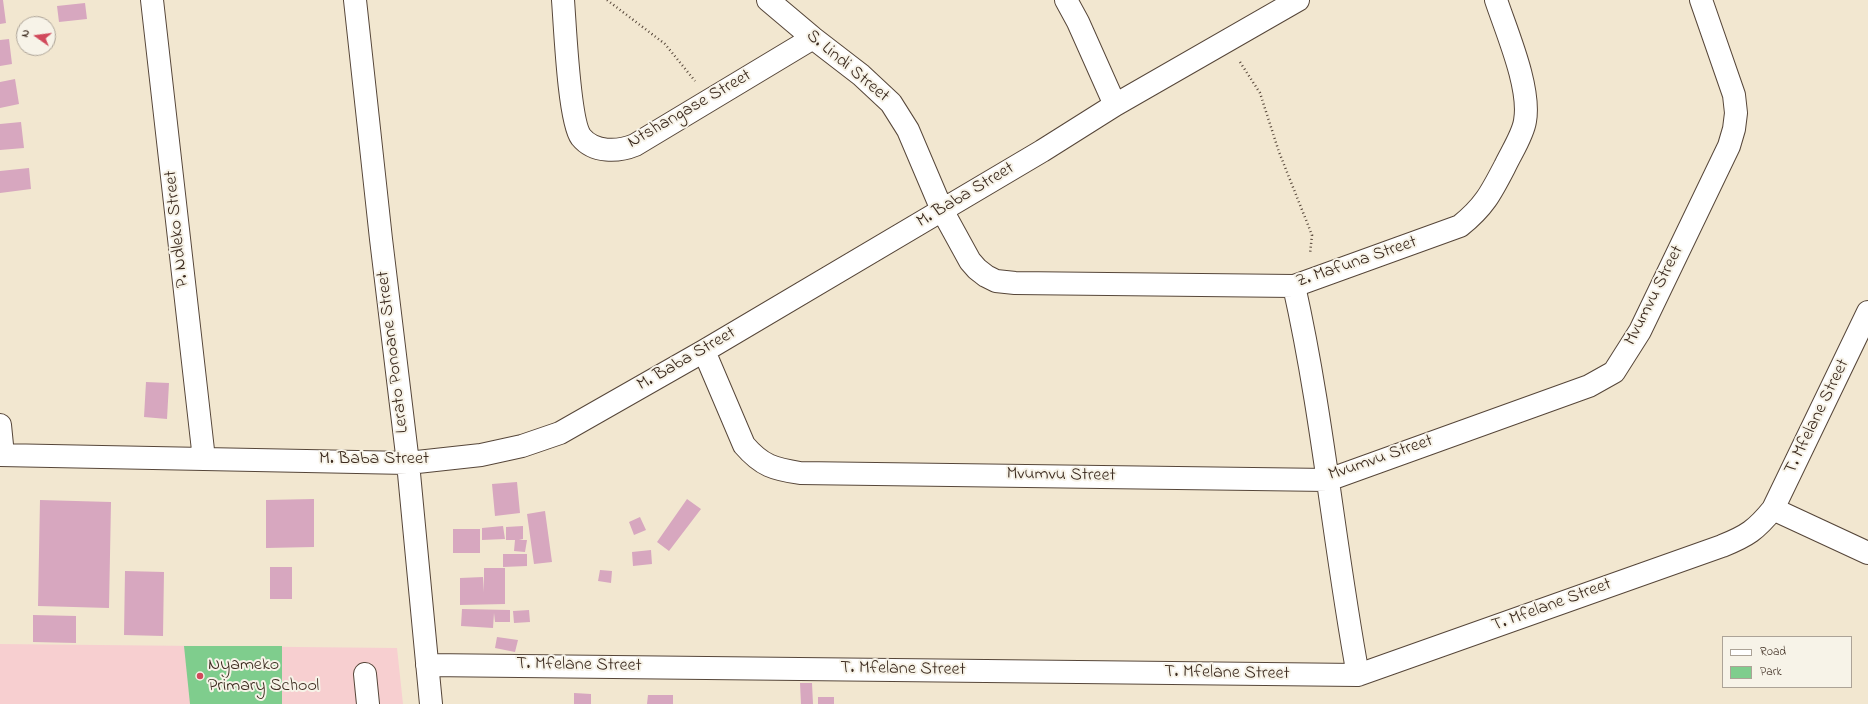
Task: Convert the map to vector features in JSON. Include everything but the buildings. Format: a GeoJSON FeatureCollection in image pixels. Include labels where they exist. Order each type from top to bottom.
{"type":"FeatureCollection","features":[{"type":"Feature","properties":{"kind":"street","name":"P. Ndleko Street"},"geometry":{"type":"LineString","coordinates":[[152,0],[204,459]]}},
{"type":"Feature","properties":{"kind":"street","name":"Lerato Ponoane Street"},"geometry":{"type":"LineString","coordinates":[[355,0],[380,232],[408,463],[431,704]]}},
{"type":"Feature","properties":{"kind":"street","name":"Ntshangase Street"},"geometry":{"type":"LineString","coordinates":[[563,0],[573,113],[580,136],[590,146],[606,150],[624,150],[635,145],[813,38]]}},
{"type":"Feature","properties":{"kind":"street","name":"S. Lindi Street"},"geometry":{"type":"LineString","coordinates":[[768,0],[813,38],[861,75],[891,103],[908,130],[942,210]]}},
{"type":"Feature","properties":{"kind":"street"},"geometry":{"type":"LineString","coordinates":[[1066,0],[1115,105]]}},
{"type":"Feature","properties":{"kind":"street","name":"M. Baba Street"},"geometry":{"type":"LineString","coordinates":[[1,455],[408,463],[481,455],[522,446],[560,433],[704,351],[1042,151],[1115,105],[1298,0]]}},
{"type":"Feature","properties":{"kind":"street","name":"Z. Mafuna Street"},"geometry":{"type":"LineString","coordinates":[[942,210],[976,269],[996,281],[1022,283],[1294,286],[1460,226],[1477,212],[1489,197],[1525,122],[1526,103],[1519,69],[1496,0]]}},
{"type":"Feature","properties":{"kind":"street","name":"Mvumvu Street"},"geometry":{"type":"LineString","coordinates":[[704,351],[744,445],[754,457],[764,464],[777,469],[800,473],[1328,480],[1589,386],[1614,372],[1640,331],[1729,146],[1734,129],[1736,112],[1734,95],[1701,0]]}},
{"type":"Feature","properties":{"kind":"street"},"geometry":{"type":"LineString","coordinates":[[1294,286],[1322,430],[1347,615],[1358,675]]}},
{"type":"Feature","properties":{"kind":"street","name":"T. Mfelane Street"},"geometry":{"type":"LineString","coordinates":[[427,665],[1358,675],[1735,541],[1757,528],[1773,509],[1868,312]]}},
{"type":"Feature","properties":{"kind":"street"},"geometry":{"type":"LineString","coordinates":[[0,425],[1,455]]}},
{"type":"Feature","properties":{"kind":"street"},"geometry":{"type":"LineString","coordinates":[[1773,509],[1868,553]]}},
{"type":"Feature","properties":{"kind":"street"},"geometry":{"type":"LineString","coordinates":[[364,674],[368,704]]}},
{"type":"Feature","properties":{"kind":"path"},"geometry":{"type":"LineString","coordinates":[[607,0],[665,44],[711,99]]}},
{"type":"Feature","properties":{"kind":"path"},"geometry":{"type":"LineString","coordinates":[[1227,42],[1260,93],[1279,152],[1312,235],[1309,260],[1294,286]]}},
{"type":"Feature","properties":{"kind":"shaded area","name":"Nyameko Primary School"},"geometry":{"type":"Polygon","coordinates":[[[0,644],[397,648],[403,704],[0,704],[0,644]]]}},
{"type":"Feature","properties":{"kind":"green space"},"geometry":{"type":"Polygon","coordinates":[[[184,646],[282,646],[282,704],[190,704],[184,646]]]}},
{"type":"Feature","properties":{"kind":"place","name":"Nyameko Primary School"},"geometry":{"type":"Point","coordinates":[200,676]}}]}
